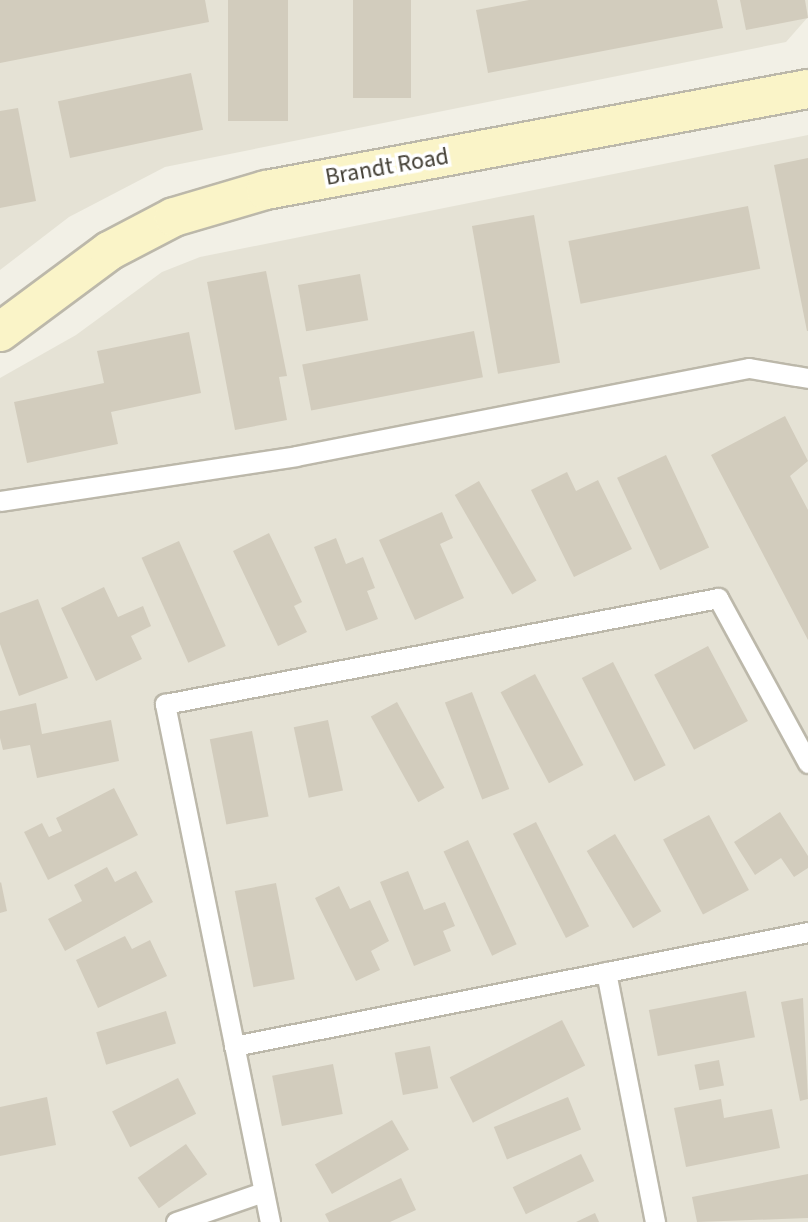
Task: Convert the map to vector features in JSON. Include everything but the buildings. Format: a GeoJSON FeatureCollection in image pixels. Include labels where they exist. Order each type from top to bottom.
{"type":"FeatureCollection","features":[{"type":"Feature","properties":{"kind":"street","name":"Brandt Road"},"geometry":{"type":"LineString","coordinates":[[0,332],[109,251],[174,217],[265,190],[808,89]]}},
{"type":"Feature","properties":{"kind":"lane"},"geometry":{"type":"LineString","coordinates":[[0,501],[296,456],[749,368],[808,378]]}},
{"type":"Feature","properties":{"kind":"lane"},"geometry":{"type":"LineString","coordinates":[[270,1222],[165,704],[718,598],[806,755]]}},
{"type":"Feature","properties":{"kind":"lane"},"geometry":{"type":"LineString","coordinates":[[234,1046],[808,932]]}},
{"type":"Feature","properties":{"kind":"lane"},"geometry":{"type":"LineString","coordinates":[[606,972],[655,1222]]}},
{"type":"Feature","properties":{"kind":"lane"},"geometry":{"type":"LineString","coordinates":[[176,1222],[263,1192]]}},
{"type":"Feature","properties":{"kind":"shaded area"},"geometry":{"type":"Polygon","coordinates":[[[0,0],[808,0],[808,17],[786,42],[165,167],[69,217],[0,270],[0,0]]]}},
{"type":"Feature","properties":{"kind":"shaded area"},"geometry":{"type":"Polygon","coordinates":[[[808,135],[808,1222],[0,1222],[0,378],[76,335],[162,272],[200,257],[808,135]]]}}]}
